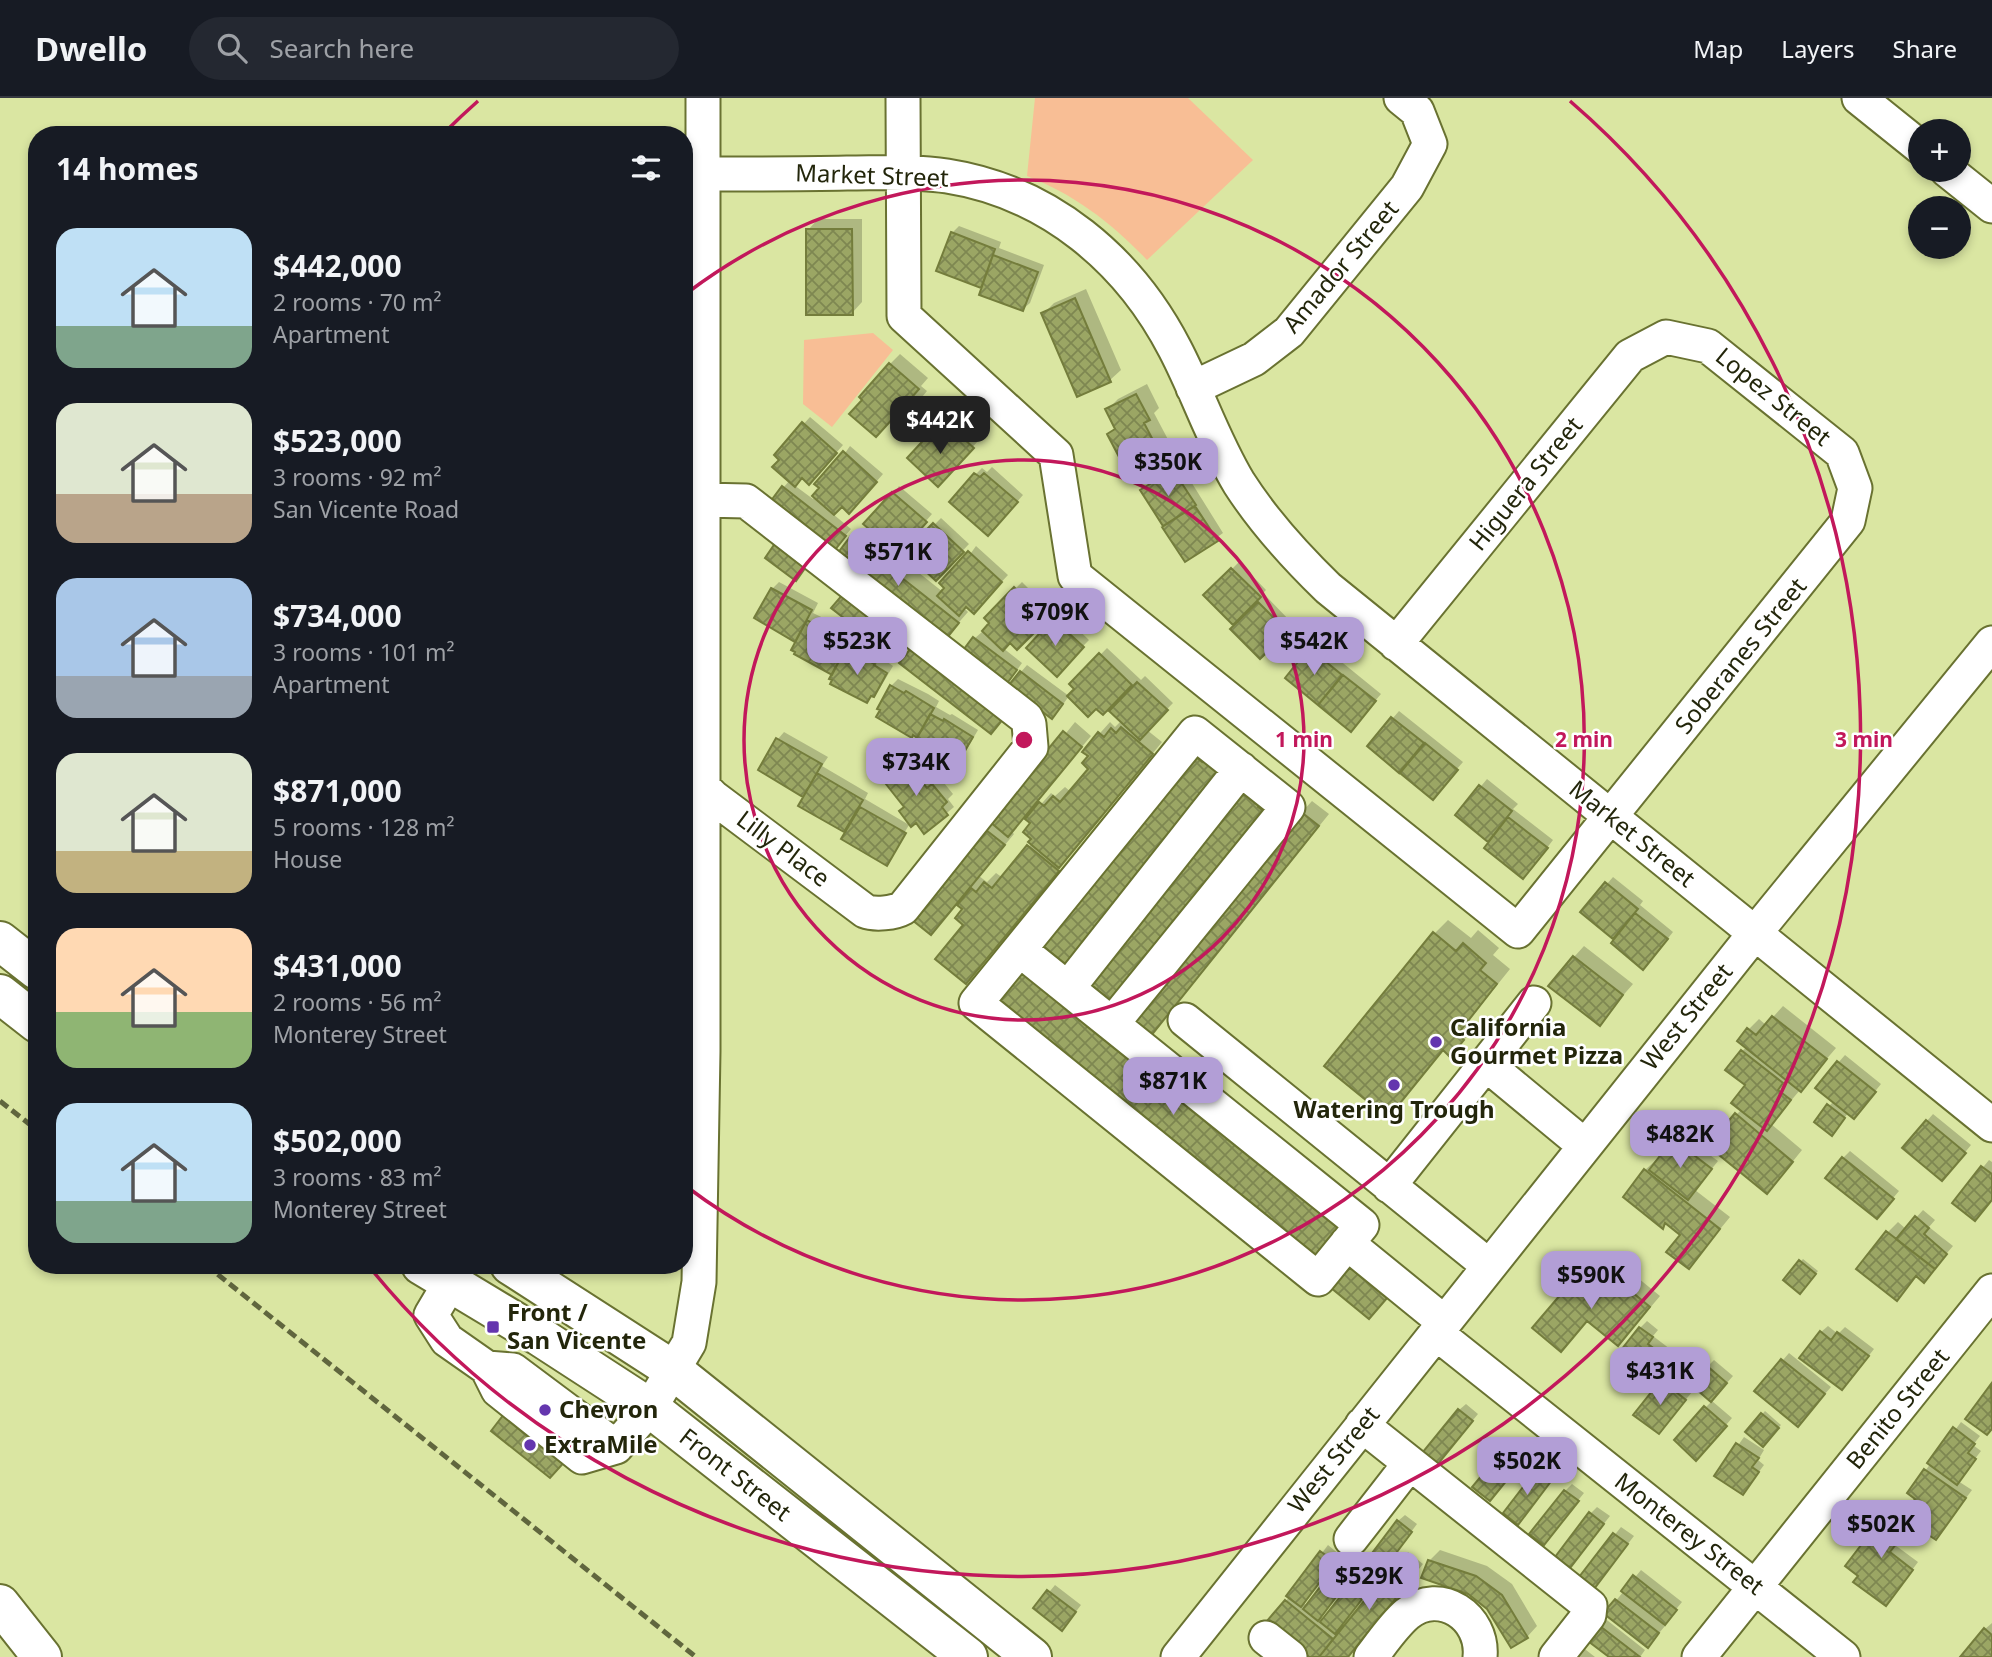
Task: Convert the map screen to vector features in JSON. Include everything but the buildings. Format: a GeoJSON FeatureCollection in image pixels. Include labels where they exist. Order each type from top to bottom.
{"type":"FeatureCollection","features":[{"type":"Feature","properties":{"kind":"main road"},"geometry":{"type":"LineString","coordinates":[[0,942],[28,963]]}},
{"type":"Feature","properties":{"kind":"main road"},"geometry":{"type":"LineString","coordinates":[[0,994],[28,1016]]}},
{"type":"Feature","properties":{"kind":"main road","name":"Front Street"},"geometry":{"type":"LineString","coordinates":[[435,1274],[539,1336],[650,1408],[968,1657]]}},
{"type":"Feature","properties":{"kind":"main road","name":"Front Street"},"geometry":{"type":"LineString","coordinates":[[524,1274],[673,1370],[1032,1657]]}},
{"type":"Feature","properties":{"kind":"main road"},"geometry":{"type":"LineString","coordinates":[[0,1604],[42,1657]]}},
{"type":"Feature","properties":{"kind":"street"},"geometry":{"type":"LineString","coordinates":[[435,1274],[431,1315],[447,1340],[487,1368],[513,1370],[616,1447],[650,1408],[690,1343],[699,1282],[694,1043],[696,764],[703,500],[703,98]]}},
{"type":"Feature","properties":{"kind":"street"},"geometry":{"type":"LineString","coordinates":[[903,98],[904,173]]}},
{"type":"Feature","properties":{"kind":"street","name":"Amador Street"},"geometry":{"type":"LineString","coordinates":[[1193,388],[1254,359],[1289,332],[1407,187],[1430,144],[1417,111],[1401,98]]}},
{"type":"Feature","properties":{"kind":"street"},"geometry":{"type":"LineString","coordinates":[[1859,98],[1908,138]]}},
{"type":"Feature","properties":{"kind":"street","name":"Market Street"},"geometry":{"type":"LineString","coordinates":[[704,174],[904,173],[946,176],[1006,192],[1046,212],[1094,244],[1118,265],[1152,308],[1176,350],[1220,448],[1239,482],[1267,522],[1328,588],[1992,1125]]}},
{"type":"Feature","properties":{"kind":"street","name":"Soberanes Street"},"geometry":{"type":"LineString","coordinates":[[904,173],[904,316],[1056,455],[1075,576],[1518,931],[1848,521],[1855,488]]}},
{"type":"Feature","properties":{"kind":"street"},"geometry":{"type":"LineString","coordinates":[[1962,182],[1992,206]]}},
{"type":"Feature","properties":{"kind":"street","name":"Lopez Street"},"geometry":{"type":"LineString","coordinates":[[1666,337],[1709,346],[1832,444],[1842,453],[1855,488]]}},
{"type":"Feature","properties":{"kind":"street","name":"Higuera Street"},"geometry":{"type":"LineString","coordinates":[[1396,644],[1630,356],[1666,337]]}},
{"type":"Feature","properties":{"kind":"street","name":"Lilly Place"},"geometry":{"type":"LineString","coordinates":[[696,764],[713,797],[870,913],[904,908],[1031,747],[1026,718],[746,501],[703,500]]}},
{"type":"Feature","properties":{"kind":"street","name":"West Street"},"geometry":{"type":"LineString","coordinates":[[1178,1657],[1755,933],[1992,643]]}},
{"type":"Feature","properties":{"kind":"street"},"geometry":{"type":"LineString","coordinates":[[1020,950],[1068,988],[1112,1024],[1362,1225],[1318,1279],[976,1003],[1195,733],[1288,807],[1112,1024]]}},
{"type":"Feature","properties":{"kind":"street"},"geometry":{"type":"LineString","coordinates":[[1068,988],[1241,769]]}},
{"type":"Feature","properties":{"kind":"street"},"geometry":{"type":"LineString","coordinates":[[1389,1186],[1534,1003]]}},
{"type":"Feature","properties":{"kind":"street"},"geometry":{"type":"LineString","coordinates":[[1185,1020],[1489,1266]]}},
{"type":"Feature","properties":{"kind":"street"},"geometry":{"type":"LineString","coordinates":[[1486,1064],[1585,1146]]}},
{"type":"Feature","properties":{"kind":"street","name":"Monterey Street"},"geometry":{"type":"LineString","coordinates":[[1347,1243],[1440,1327],[1843,1657]]}},
{"type":"Feature","properties":{"kind":"street","name":"Benito Street"},"geometry":{"type":"LineString","coordinates":[[1699,1657],[1992,1291]]}},
{"type":"Feature","properties":{"kind":"street"},"geometry":{"type":"LineString","coordinates":[[1362,1425],[1590,1606],[1589,1615],[1556,1657]]}},
{"type":"Feature","properties":{"kind":"street"},"geometry":{"type":"LineString","coordinates":[[1352,1539],[1410,1463]]}},
{"type":"Feature","properties":{"kind":"street"},"geometry":{"type":"LineString","coordinates":[[1371,1657],[1406,1615],[1419,1607],[1434,1604],[1450,1606],[1464,1613],[1474,1625],[1480,1639],[1480,1657]]}},
{"type":"Feature","properties":{"kind":"shaded area"},"geometry":{"type":"Polygon","coordinates":[[[1035,98],[1188,98],[1253,160],[1147,260],[1121,234],[1092,211],[1027,176],[1035,98]]]}},
{"type":"Feature","properties":{"kind":"shaded area"},"geometry":{"type":"Polygon","coordinates":[[[873,333],[893,350],[832,427],[803,404],[804,340],[873,333]]]}},
{"type":"Feature","properties":{"kind":"railway"},"geometry":{"type":"LineString","coordinates":[[0,1101],[28,1123]]}},
{"type":"Feature","properties":{"kind":"railway"},"geometry":{"type":"LineString","coordinates":[[217,1274],[696,1657]]}},
{"type":"Feature","properties":{"kind":"place","name":"California Gourmet Pizza"},"geometry":{"type":"Point","coordinates":[1436,1042]}},
{"type":"Feature","properties":{"kind":"place","name":"Watering Trough"},"geometry":{"type":"Point","coordinates":[1394,1085]}},
{"type":"Feature","properties":{"kind":"place","name":"Front / San Vicente"},"geometry":{"type":"Point","coordinates":[493,1327]}},
{"type":"Feature","properties":{"kind":"place","name":"Chevron"},"geometry":{"type":"Point","coordinates":[545,1410]}},
{"type":"Feature","properties":{"kind":"place","name":"ExtraMile"},"geometry":{"type":"Point","coordinates":[530,1445]}}]}
